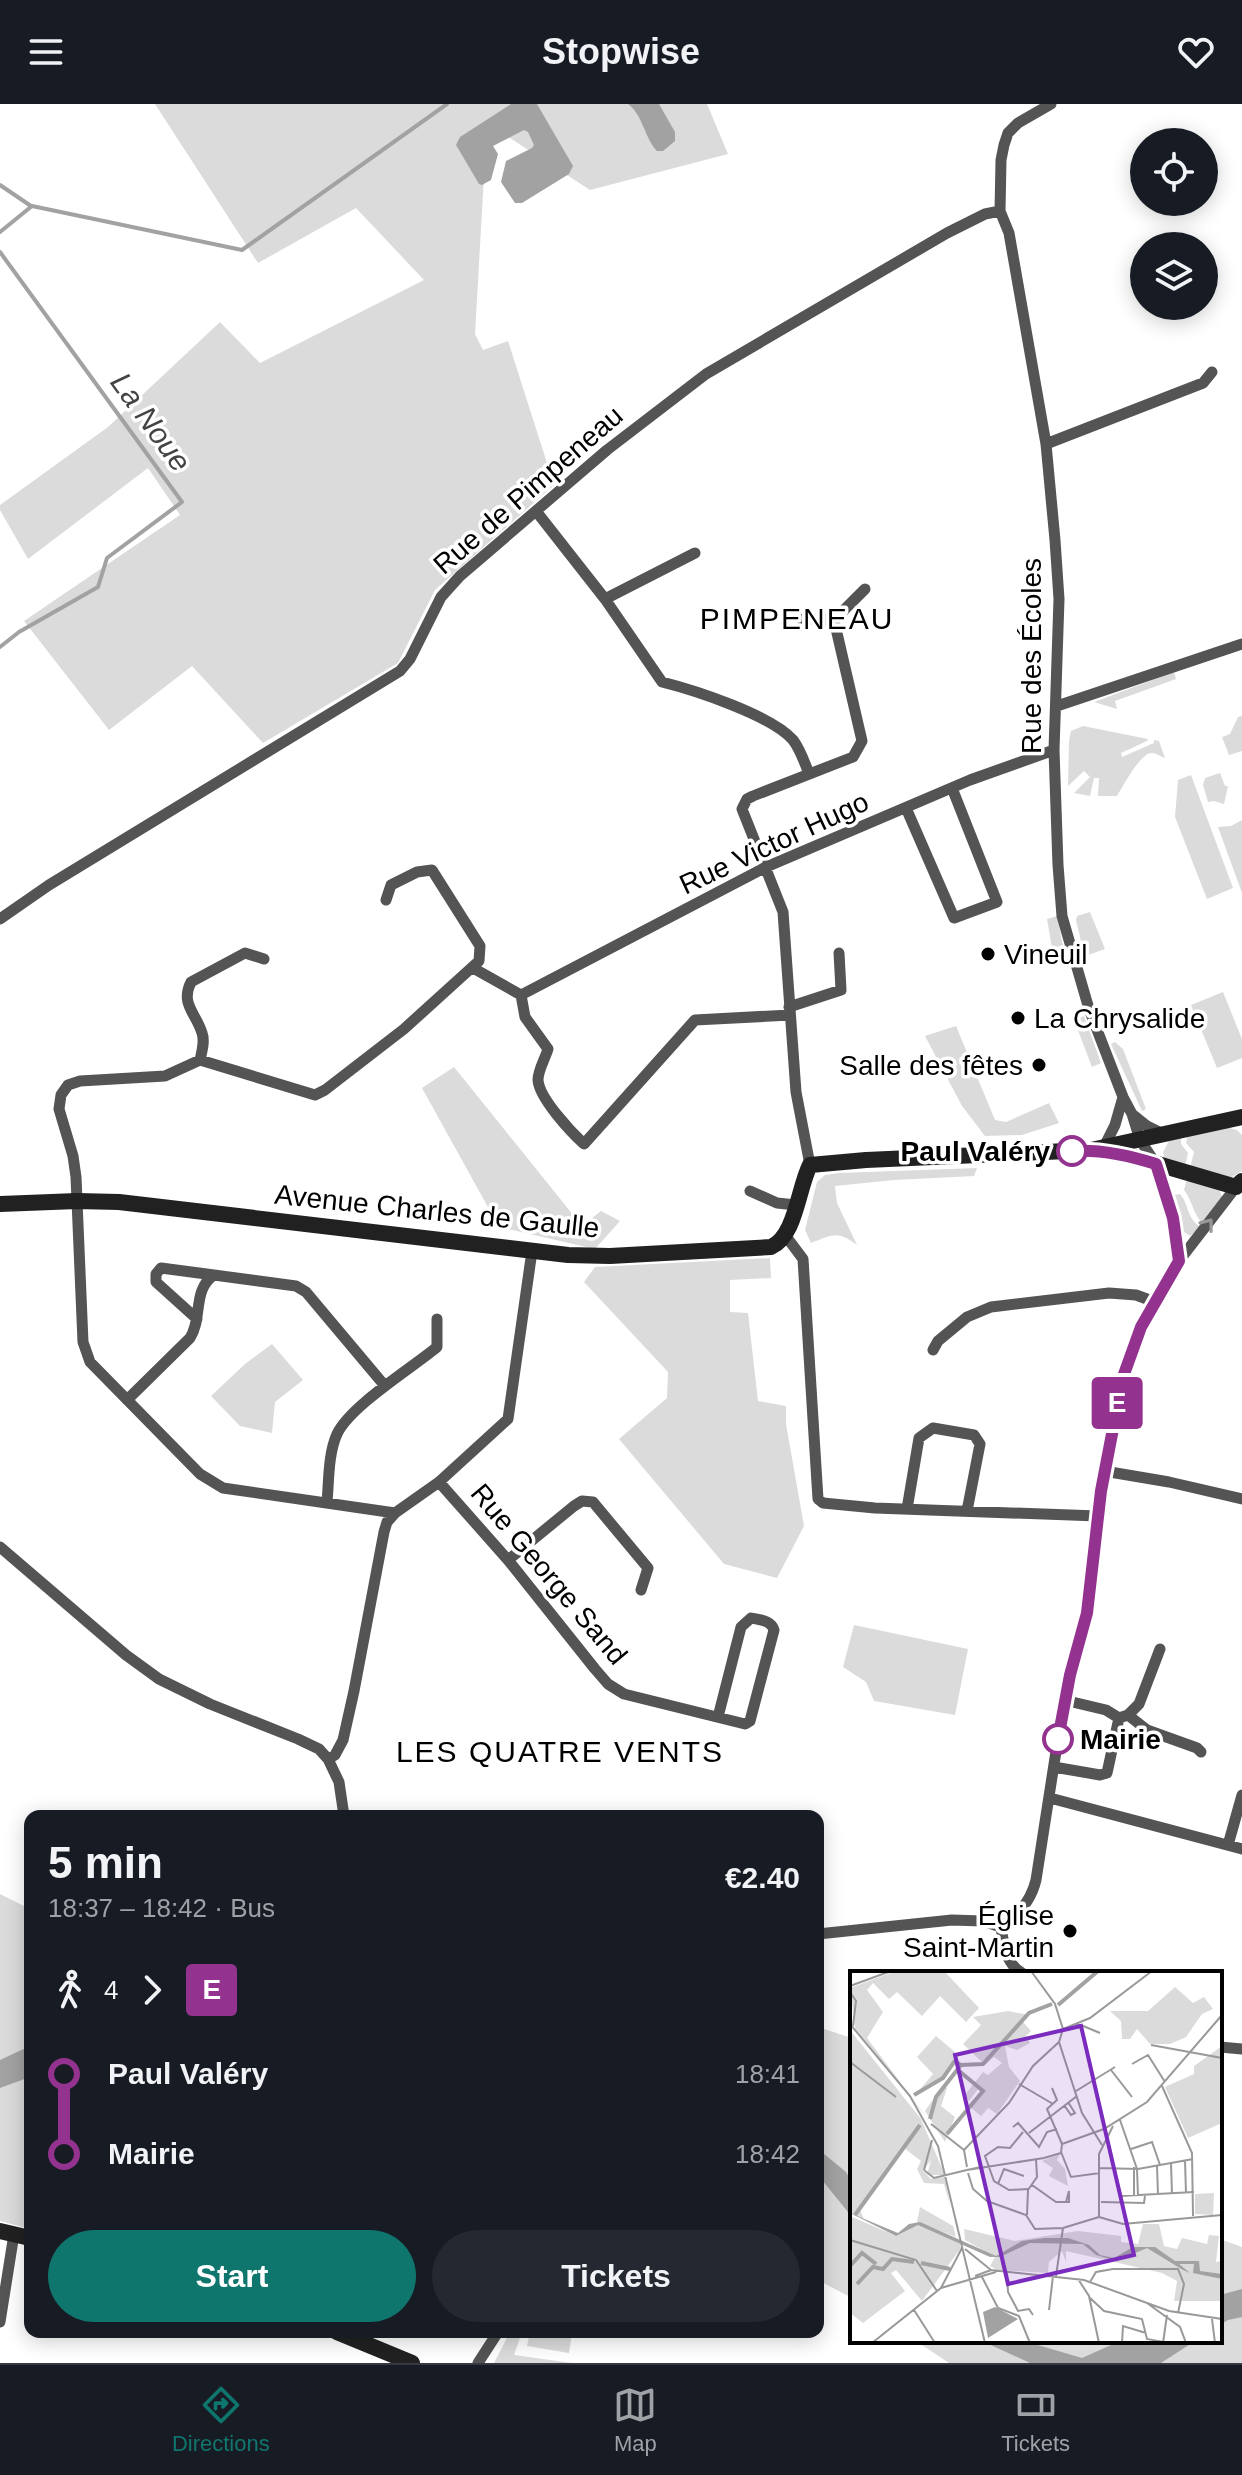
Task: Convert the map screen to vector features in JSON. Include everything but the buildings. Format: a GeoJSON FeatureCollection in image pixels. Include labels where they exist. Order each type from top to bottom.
{"type":"FeatureCollection","features":[{"type":"Feature","properties":{"kind":"street","name":"Rue des Écoles"},"geometry":{"type":"LineString","coordinates":[[1051,104],[1018,123],[1008,133],[1001,160],[1000,211],[1009,233],[1046,444],[1059,599],[1054,750],[1062,916],[1081,986],[1123,1097],[1140,1140],[1156,1164],[1173,1218],[1179,1261]]}},
{"type":"Feature","properties":{"kind":"street","name":"Rue de Pimpeneau"},"geometry":{"type":"LineString","coordinates":[[0,919],[49,885],[400,671],[410,659],[441,597],[460,576],[607,450],[706,374],[947,233],[985,214],[1000,211]]}},
{"type":"Feature","properties":{"kind":"street"},"geometry":{"type":"LineString","coordinates":[[1046,444],[1203,383],[1212,372]]}},
{"type":"Feature","properties":{"kind":"street"},"geometry":{"type":"LineString","coordinates":[[536,511],[605,599],[662,682],[690,689],[783,730],[795,741],[809,774]]}},
{"type":"Feature","properties":{"kind":"street"},"geometry":{"type":"LineString","coordinates":[[605,599],[695,553]]}},
{"type":"Feature","properties":{"kind":"street"},"geometry":{"type":"LineString","coordinates":[[801,619],[834,620],[865,589]]}},
{"type":"Feature","properties":{"kind":"street"},"geometry":{"type":"LineString","coordinates":[[834,620],[862,741],[853,757],[753,796],[747,799],[742,809],[783,912],[786,931],[796,1092],[810,1165],[785,1235],[803,1259],[818,1499],[823,1503],[907,1509],[1098,1516]]}},
{"type":"Feature","properties":{"kind":"street"},"geometry":{"type":"LineString","coordinates":[[1057,706],[1242,644]]}},
{"type":"Feature","properties":{"kind":"street","name":"Rue Victor Hugo"},"geometry":{"type":"LineString","coordinates":[[521,995],[764,868],[952,788],[1054,750]]}},
{"type":"Feature","properties":{"kind":"street"},"geometry":{"type":"LineString","coordinates":[[906,808],[954,918],[997,902],[952,788]]}},
{"type":"Feature","properties":{"kind":"street"},"geometry":{"type":"LineString","coordinates":[[386,900],[391,885],[417,872],[432,870],[480,946],[479,961],[404,1029],[337,1081],[315,1095],[200,1060],[165,1076],[80,1081],[68,1085],[61,1095],[59,1109],[73,1156],[84,1353],[90,1362],[200,1474],[223,1488],[395,1513]]}},
{"type":"Feature","properties":{"kind":"street"},"geometry":{"type":"LineString","coordinates":[[200,1060],[203,1034],[186,996],[191,982],[245,953],[264,959]]}},
{"type":"Feature","properties":{"kind":"street"},"geometry":{"type":"LineString","coordinates":[[473,968],[521,995],[525,1017],[548,1049],[538,1076],[538,1085],[571,1132],[584,1144],[695,1020],[789,1011],[841,990],[839,953]]}},
{"type":"Feature","properties":{"kind":"street"},"geometry":{"type":"LineString","coordinates":[[1098,1149],[1115,1125],[1123,1097]]}},
{"type":"Feature","properties":{"kind":"street"},"geometry":{"type":"LineString","coordinates":[[1132,1114],[1164,1134]]}},
{"type":"Feature","properties":{"kind":"street"},"geometry":{"type":"LineString","coordinates":[[810,1165],[1098,1149],[1239,1121]]}},
{"type":"Feature","properties":{"kind":"street"},"geometry":{"type":"LineString","coordinates":[[1156,1164],[1164,1134]]}},
{"type":"Feature","properties":{"kind":"street"},"geometry":{"type":"LineString","coordinates":[[824,1933],[952,1920],[982,1921],[1001,1927],[1022,1910],[1033,1891],[1064,1700],[1087,1613],[1104,1471],[1123,1377],[1141,1327],[1179,1261],[1239,1184],[1098,1149]]}},
{"type":"Feature","properties":{"kind":"street"},"geometry":{"type":"LineString","coordinates":[[750,1191],[777,1203],[796,1205]]}},
{"type":"Feature","properties":{"kind":"street","name":"Avenue Charles de Gaulle"},"geometry":{"type":"LineString","coordinates":[[2,1203],[77,1201],[167,1207],[568,1255],[610,1256],[771,1247],[785,1235]]}},
{"type":"Feature","properties":{"kind":"street"},"geometry":{"type":"LineString","coordinates":[[328,1759],[335,1755],[343,1740],[387,1522],[439,1482],[508,1419],[532,1251]]}},
{"type":"Feature","properties":{"kind":"street"},"geometry":{"type":"LineString","coordinates":[[197,1319],[156,1282],[156,1274],[161,1268],[296,1286],[306,1292],[385,1386]]}},
{"type":"Feature","properties":{"kind":"street"},"geometry":{"type":"LineString","coordinates":[[127,1400],[190,1338],[196,1329],[201,1288],[214,1275]]}},
{"type":"Feature","properties":{"kind":"street"},"geometry":{"type":"LineString","coordinates":[[933,1350],[938,1341],[967,1317],[991,1307],[1109,1293],[1136,1295],[1155,1302]]}},
{"type":"Feature","properties":{"kind":"street"},"geometry":{"type":"LineString","coordinates":[[327,1502],[333,1448],[338,1432],[385,1386],[437,1347],[437,1319]]}},
{"type":"Feature","properties":{"kind":"street"},"geometry":{"type":"LineString","coordinates":[[907,1509],[919,1438],[933,1428],[974,1435],[978,1439],[980,1444],[967,1511]]}},
{"type":"Feature","properties":{"kind":"street"},"geometry":{"type":"LineString","coordinates":[[1104,1471],[1242,1499]]}},
{"type":"Feature","properties":{"kind":"street","name":"Rue George Sand"},"geometry":{"type":"LineString","coordinates":[[439,1482],[508,1560],[608,1684],[624,1694],[745,1724],[750,1721],[774,1630],[772,1625],[751,1618],[741,1627],[718,1717]]}},
{"type":"Feature","properties":{"kind":"street"},"geometry":{"type":"LineString","coordinates":[[508,1560],[574,1506],[588,1500],[593,1502],[648,1568],[641,1590]]}},
{"type":"Feature","properties":{"kind":"street"},"geometry":{"type":"LineString","coordinates":[[0,1547],[126,1655],[159,1679],[210,1704],[319,1749],[328,1759],[339,1782],[343,1810]]}},
{"type":"Feature","properties":{"kind":"street"},"geometry":{"type":"LineString","coordinates":[[1054,1767],[1100,1775],[1107,1773],[1123,1717],[1139,1704],[1160,1649]]}},
{"type":"Feature","properties":{"kind":"street"},"geometry":{"type":"LineString","coordinates":[[1064,1700],[1106,1710],[1201,1752]]}},
{"type":"Feature","properties":{"kind":"street"},"geometry":{"type":"LineString","coordinates":[[1228,1845],[1242,1795]]}},
{"type":"Feature","properties":{"kind":"street"},"geometry":{"type":"LineString","coordinates":[[1050,1798],[1242,1849]]}},
{"type":"Feature","properties":{"kind":"street"},"geometry":{"type":"LineString","coordinates":[[1001,1927],[1010,1964],[1019,1971]]}},
{"type":"Feature","properties":{"kind":"street"},"geometry":{"type":"LineString","coordinates":[[1222,2047],[1242,2049]]}},
{"type":"Feature","properties":{"kind":"street"},"geometry":{"type":"LineString","coordinates":[[0,2322],[15,2235]]}},
{"type":"Feature","properties":{"kind":"street"},"geometry":{"type":"LineString","coordinates":[[352,2338],[412,2363]]}},
{"type":"Feature","properties":{"kind":"street"},"geometry":{"type":"LineString","coordinates":[[478,2363],[494,2338]]}},
{"type":"Feature","properties":{"kind":"shaded area"},"geometry":{"type":"Polygon","coordinates":[[[155,104],[707,104],[728,154],[590,190],[487,123],[475,334],[483,350],[508,341],[554,485],[435,590],[398,663],[263,743],[192,666],[109,730],[24,621],[180,515],[148,468],[28,559],[0,505],[108,427],[220,322],[260,363],[424,280],[356,208],[258,263],[155,104]]]}},
{"type":"Feature","properties":{"kind":"shaded area"},"geometry":{"type":"Polygon","coordinates":[[[511,104],[537,104],[573,166],[569,174],[522,203],[515,203],[501,182],[506,161],[534,145],[528,132],[524,130],[493,146],[498,154],[491,180],[482,185],[456,145],[460,137],[511,104]]]}},
{"type":"Feature","properties":{"kind":"shaded area"},"geometry":{"type":"Polygon","coordinates":[[[628,104],[659,104],[675,132],[675,141],[663,151],[657,151],[637,114],[628,104]]]}},
{"type":"Feature","properties":{"kind":"shaded area"},"geometry":{"type":"Polygon","coordinates":[[[1174,672],[1176,679],[1115,701],[1117,709],[1094,702],[1174,672]]]}},
{"type":"Feature","properties":{"kind":"shaded area"},"geometry":{"type":"Polygon","coordinates":[[[1242,716],[1242,751],[1229,755],[1222,737],[1230,734],[1238,717],[1242,716]]]}},
{"type":"Feature","properties":{"kind":"shaded area"},"geometry":{"type":"Polygon","coordinates":[[[1083,726],[1148,739],[1121,753],[1122,757],[1154,743],[1154,740],[1159,741],[1165,758],[1148,754],[1133,770],[1117,796],[1098,796],[1099,778],[1094,778],[1090,796],[1074,793],[1090,777],[1084,771],[1068,786],[1071,731],[1083,726]]]}},
{"type":"Feature","properties":{"kind":"shaded area"},"geometry":{"type":"Polygon","coordinates":[[[1220,773],[1225,786],[1228,786],[1224,804],[1208,802],[1203,785],[1205,778],[1220,773]]]}},
{"type":"Feature","properties":{"kind":"shaded area"},"geometry":{"type":"Polygon","coordinates":[[[1191,775],[1233,888],[1207,899],[1175,817],[1178,780],[1191,775]]]}},
{"type":"Feature","properties":{"kind":"shaded area"},"geometry":{"type":"Polygon","coordinates":[[[1242,820],[1242,893],[1218,827],[1231,826],[1242,820]]]}},
{"type":"Feature","properties":{"kind":"shaded area"},"geometry":{"type":"Polygon","coordinates":[[[1090,912],[1105,949],[1088,955],[1084,954],[1076,920],[1077,916],[1090,912]]]}},
{"type":"Feature","properties":{"kind":"shaded area"},"geometry":{"type":"Polygon","coordinates":[[[1057,916],[1066,961],[1055,965],[1047,919],[1057,916]]]}},
{"type":"Feature","properties":{"kind":"shaded area"},"geometry":{"type":"Polygon","coordinates":[[[1223,992],[1242,1039],[1242,1058],[1217,1068],[1191,1005],[1223,992]]]}},
{"type":"Feature","properties":{"kind":"shaded area"},"geometry":{"type":"Polygon","coordinates":[[[1084,1016],[1101,1063],[1092,1067],[1074,1020],[1084,1016]]]}},
{"type":"Feature","properties":{"kind":"shaded area"},"geometry":{"type":"Polygon","coordinates":[[[956,1026],[995,1120],[1006,1122],[1049,1103],[1059,1123],[1022,1135],[985,1136],[962,1106],[925,1036],[956,1026]]]}},
{"type":"Feature","properties":{"kind":"shaded area"},"geometry":{"type":"Polygon","coordinates":[[[1115,1042],[1123,1049],[1146,1109],[1142,1111],[1111,1044],[1115,1042]]]}},
{"type":"Feature","properties":{"kind":"shaded area"},"geometry":{"type":"Polygon","coordinates":[[[454,1067],[582,1226],[601,1211],[620,1221],[595,1249],[499,1227],[422,1088],[454,1067]]]}},
{"type":"Feature","properties":{"kind":"shaded area"},"geometry":{"type":"Polygon","coordinates":[[[1222,1126],[1237,1130],[1242,1135],[1242,1171],[1230,1178],[1190,1168],[1194,1152],[1186,1143],[1188,1135],[1222,1126]]]}},
{"type":"Feature","properties":{"kind":"shaded area"},"geometry":{"type":"Polygon","coordinates":[[[1181,1138],[1181,1144],[1188,1153],[1185,1166],[1164,1158],[1163,1152],[1169,1141],[1181,1138]]]}},
{"type":"Feature","properties":{"kind":"shaded area"},"geometry":{"type":"Polygon","coordinates":[[[977,1168],[974,1176],[835,1186],[837,1203],[857,1245],[835,1235],[811,1243],[805,1230],[817,1182],[825,1175],[977,1168]]]}},
{"type":"Feature","properties":{"kind":"shaded area"},"geometry":{"type":"Polygon","coordinates":[[[1187,1179],[1219,1189],[1222,1197],[1203,1224],[1184,1190],[1187,1179]]]}},
{"type":"Feature","properties":{"kind":"shaded area"},"geometry":{"type":"Polygon","coordinates":[[[1180,1194],[1200,1227],[1190,1236],[1181,1230],[1174,1195],[1180,1194]]]}},
{"type":"Feature","properties":{"kind":"shaded area"},"geometry":{"type":"Polygon","coordinates":[[[770,1258],[771,1278],[730,1280],[730,1312],[748,1313],[758,1401],[786,1406],[786,1424],[804,1526],[777,1578],[724,1564],[619,1439],[667,1398],[668,1372],[584,1282],[595,1267],[770,1258]]]}},
{"type":"Feature","properties":{"kind":"shaded area"},"geometry":{"type":"Polygon","coordinates":[[[272,1344],[303,1380],[275,1402],[272,1433],[240,1426],[211,1396],[272,1344]]]}},
{"type":"Feature","properties":{"kind":"shaded area"},"geometry":{"type":"Polygon","coordinates":[[[854,1625],[968,1649],[955,1715],[874,1701],[866,1682],[843,1667],[854,1625]]]}},
{"type":"Feature","properties":{"kind":"shaded area"},"geometry":{"type":"Polygon","coordinates":[[[0,1894],[24,1906],[24,2227],[0,2221],[0,1894]]]}},
{"type":"Feature","properties":{"kind":"shaded area"},"geometry":{"type":"Polygon","coordinates":[[[824,2029],[850,2037],[850,2297],[824,2283],[824,2029]]]}},
{"type":"Feature","properties":{"kind":"shaded area"},"geometry":{"type":"Polygon","coordinates":[[[24,2049],[24,2079],[0,2088],[0,2060],[24,2049]]]}},
{"type":"Feature","properties":{"kind":"shaded area"},"geometry":{"type":"Polygon","coordinates":[[[824,2154],[846,2172],[850,2179],[850,2215],[824,2182],[824,2154]]]}},
{"type":"Feature","properties":{"kind":"shaded area"},"geometry":{"type":"Polygon","coordinates":[[[1222,2240],[1242,2247],[1242,2363],[949,2363],[919,2343],[1222,2343],[1222,2240]]]}},
{"type":"Feature","properties":{"kind":"shaded area"},"geometry":{"type":"Polygon","coordinates":[[[1242,2289],[1242,2317],[1222,2324],[1222,2294],[1242,2289]]]}},
{"type":"Feature","properties":{"kind":"shaded area"},"geometry":{"type":"Polygon","coordinates":[[[507,2338],[520,2338],[514,2355],[572,2363],[494,2363],[507,2338]]]}},
{"type":"Feature","properties":{"kind":"shaded area"},"geometry":{"type":"Polygon","coordinates":[[[529,2338],[571,2338],[569,2353],[527,2346],[529,2338]]]}},
{"type":"Feature","properties":{"kind":"shaded area"},"geometry":{"type":"Polygon","coordinates":[[[986,2343],[1031,2343],[1082,2358],[1116,2343],[1192,2343],[1161,2363],[1030,2363],[986,2343]]]}},
{"type":"Feature","properties":{"kind":"waterway","name":"La Noue"},"geometry":{"type":"LineString","coordinates":[[0,232],[32,206],[242,250],[447,104]]}},
{"type":"Feature","properties":{"kind":"waterway"},"geometry":{"type":"LineString","coordinates":[[0,185],[31,206]]}},
{"type":"Feature","properties":{"kind":"waterway","name":"La Noue"},"geometry":{"type":"LineString","coordinates":[[0,252],[182,502],[107,558],[98,587],[19,632],[0,647]]}},
{"type":"Feature","properties":{"kind":"bus line","name":"E"},"geometry":{"type":"LineString","coordinates":[[1058,1739],[1064,1700],[1087,1613],[1101,1491],[1123,1377],[1141,1327],[1179,1261],[1173,1218],[1156,1164],[1127,1155],[1072,1151]]}},
{"type":"Feature","properties":{"kind":"place","name":"Vineuil"},"geometry":{"type":"Point","coordinates":[988,954]}},
{"type":"Feature","properties":{"kind":"place","name":"La Chrysalide"},"geometry":{"type":"Point","coordinates":[1018,1018]}},
{"type":"Feature","properties":{"kind":"place","name":"Salle des fêtes"},"geometry":{"type":"Point","coordinates":[1039,1065]}},
{"type":"Feature","properties":{"kind":"place","name":"Paul Valéry"},"geometry":{"type":"Point","coordinates":[1072,1151]}},
{"type":"Feature","properties":{"kind":"place","name":"Mairie"},"geometry":{"type":"Point","coordinates":[1058,1739]}},
{"type":"Feature","properties":{"kind":"place","name":"Église Saint-Martin"},"geometry":{"type":"Point","coordinates":[1070,1931]}},
{"type":"Feature","properties":{"kind":"district","name":"PIMPENEAU"},"geometry":{"type":"Point","coordinates":[797,618]}},
{"type":"Feature","properties":{"kind":"district","name":"LES QUATRE VENTS"},"geometry":{"type":"Point","coordinates":[560,1751]}}]}
